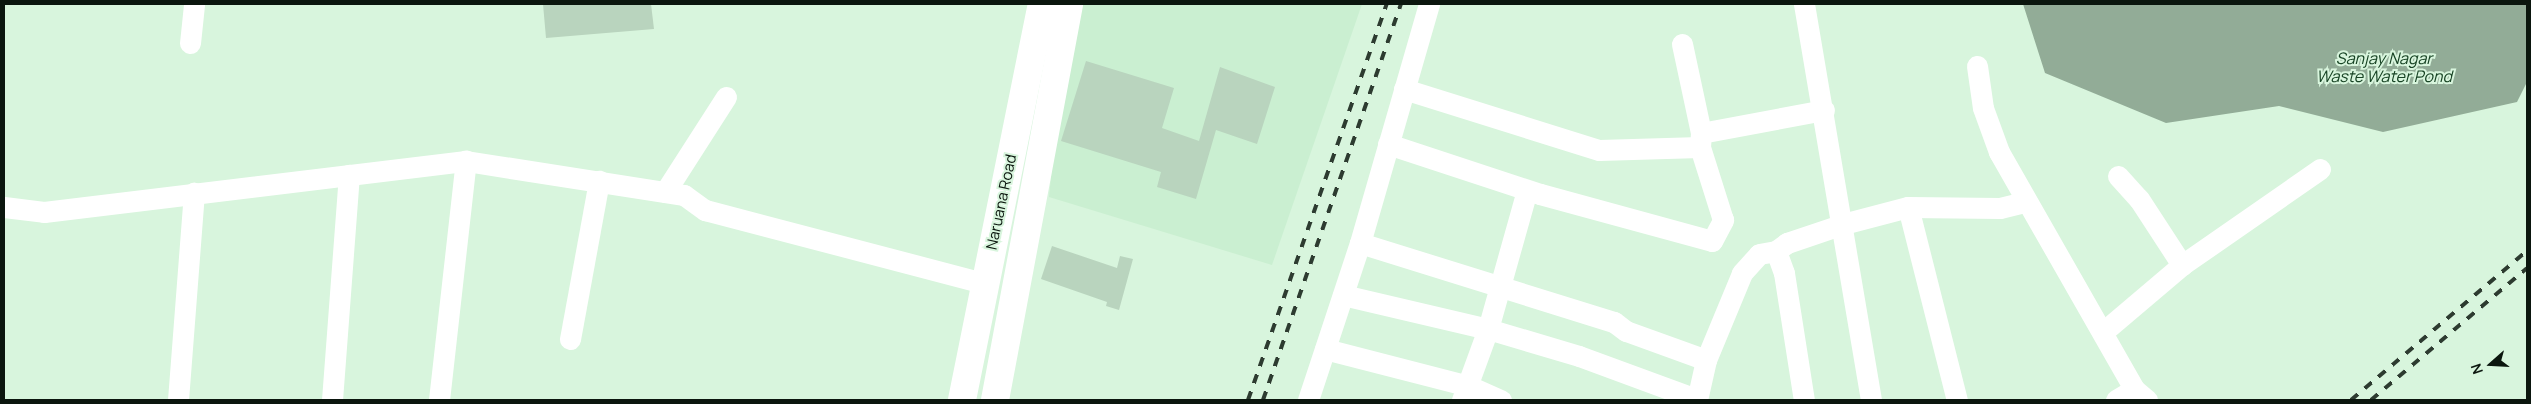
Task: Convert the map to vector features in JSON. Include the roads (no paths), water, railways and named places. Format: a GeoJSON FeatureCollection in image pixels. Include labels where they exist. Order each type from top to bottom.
{"type":"FeatureCollection","features":[{"type":"Feature","properties":{"kind":"street"},"geometry":{"type":"LineString","coordinates":[[190,43],[194,4]]}},
{"type":"Feature","properties":{"kind":"street","name":"Naruana Road"},"geometry":{"type":"LineString","coordinates":[[962,400],[984,283],[1042,4]]}},
{"type":"Feature","properties":{"kind":"street"},"geometry":{"type":"LineString","coordinates":[[995,400],[1068,4]]}},
{"type":"Feature","properties":{"kind":"street"},"geometry":{"type":"LineString","coordinates":[[1308,400],[1360,243],[1429,4]]}},
{"type":"Feature","properties":{"kind":"street"},"geometry":{"type":"LineString","coordinates":[[1804,4],[1824,110],[1871,400]]}},
{"type":"Feature","properties":{"kind":"street"},"geometry":{"type":"LineString","coordinates":[[1388,144],[1527,190],[1712,241],[1723,220],[1700,140],[1682,44]]}},
{"type":"Feature","properties":{"kind":"street"},"geometry":{"type":"LineString","coordinates":[[1977,66],[1983,108],[1999,152],[2024,202],[2140,395],[2116,400]]}},
{"type":"Feature","properties":{"kind":"street"},"geometry":{"type":"LineString","coordinates":[[1404,89],[1599,150],[1700,140],[1824,110]]}},
{"type":"Feature","properties":{"kind":"street"},"geometry":{"type":"LineString","coordinates":[[665,192],[726,97]]}},
{"type":"Feature","properties":{"kind":"street"},"geometry":{"type":"LineString","coordinates":[[4,207],[44,212],[466,161],[684,195],[705,210],[984,283]]}},
{"type":"Feature","properties":{"kind":"street"},"geometry":{"type":"LineString","coordinates":[[439,400],[466,161]]}},
{"type":"Feature","properties":{"kind":"street"},"geometry":{"type":"LineString","coordinates":[[2103,332],[2182,265],[2320,169]]}},
{"type":"Feature","properties":{"kind":"street"},"geometry":{"type":"LineString","coordinates":[[332,400],[348,175]]}},
{"type":"Feature","properties":{"kind":"street"},"geometry":{"type":"LineString","coordinates":[[2118,176],[2139,200],[2182,265]]}},
{"type":"Feature","properties":{"kind":"street"},"geometry":{"type":"LineString","coordinates":[[570,339],[599,182]]}},
{"type":"Feature","properties":{"kind":"street"},"geometry":{"type":"LineString","coordinates":[[1465,393],[1478,348],[1488,329],[1501,287],[1527,190]]}},
{"type":"Feature","properties":{"kind":"street"},"geometry":{"type":"LineString","coordinates":[[178,400],[194,193]]}},
{"type":"Feature","properties":{"kind":"street"},"geometry":{"type":"LineString","coordinates":[[1343,295],[1488,329],[1580,356],[1697,400],[1706,360],[1742,273],[1759,254],[1776,251],[1787,243],[1843,224],[1908,207],[2000,208],[2024,202]]}},
{"type":"Feature","properties":{"kind":"street"},"geometry":{"type":"LineString","coordinates":[[1908,207],[1957,400]]}},
{"type":"Feature","properties":{"kind":"street"},"geometry":{"type":"LineString","coordinates":[[1360,243],[1614,322],[1626,331],[1706,360]]}},
{"type":"Feature","properties":{"kind":"street"},"geometry":{"type":"LineString","coordinates":[[1776,251],[1784,273],[1804,400]]}},
{"type":"Feature","properties":{"kind":"street"},"geometry":{"type":"LineString","coordinates":[[1325,349],[1465,393],[1501,400]]}},
{"type":"Feature","properties":{"kind":"water","name":"Sanjay Nagar Waste Water Pond"},"geometry":{"type":"Polygon","coordinates":[[[2023,4],[2527,4],[2527,82],[2517,102],[2383,132],[2279,106],[2166,123],[2045,73],[2023,4]]]}},
{"type":"Feature","properties":{"kind":"railway"},"geometry":{"type":"LineString","coordinates":[[1248,400],[1387,4]]}},
{"type":"Feature","properties":{"kind":"railway"},"geometry":{"type":"LineString","coordinates":[[1263,400],[1401,4]]}},
{"type":"Feature","properties":{"kind":"railway"},"geometry":{"type":"LineString","coordinates":[[2351,400],[2527,251]]}},
{"type":"Feature","properties":{"kind":"railway"},"geometry":{"type":"LineString","coordinates":[[2371,400],[2527,268]]}}]}
